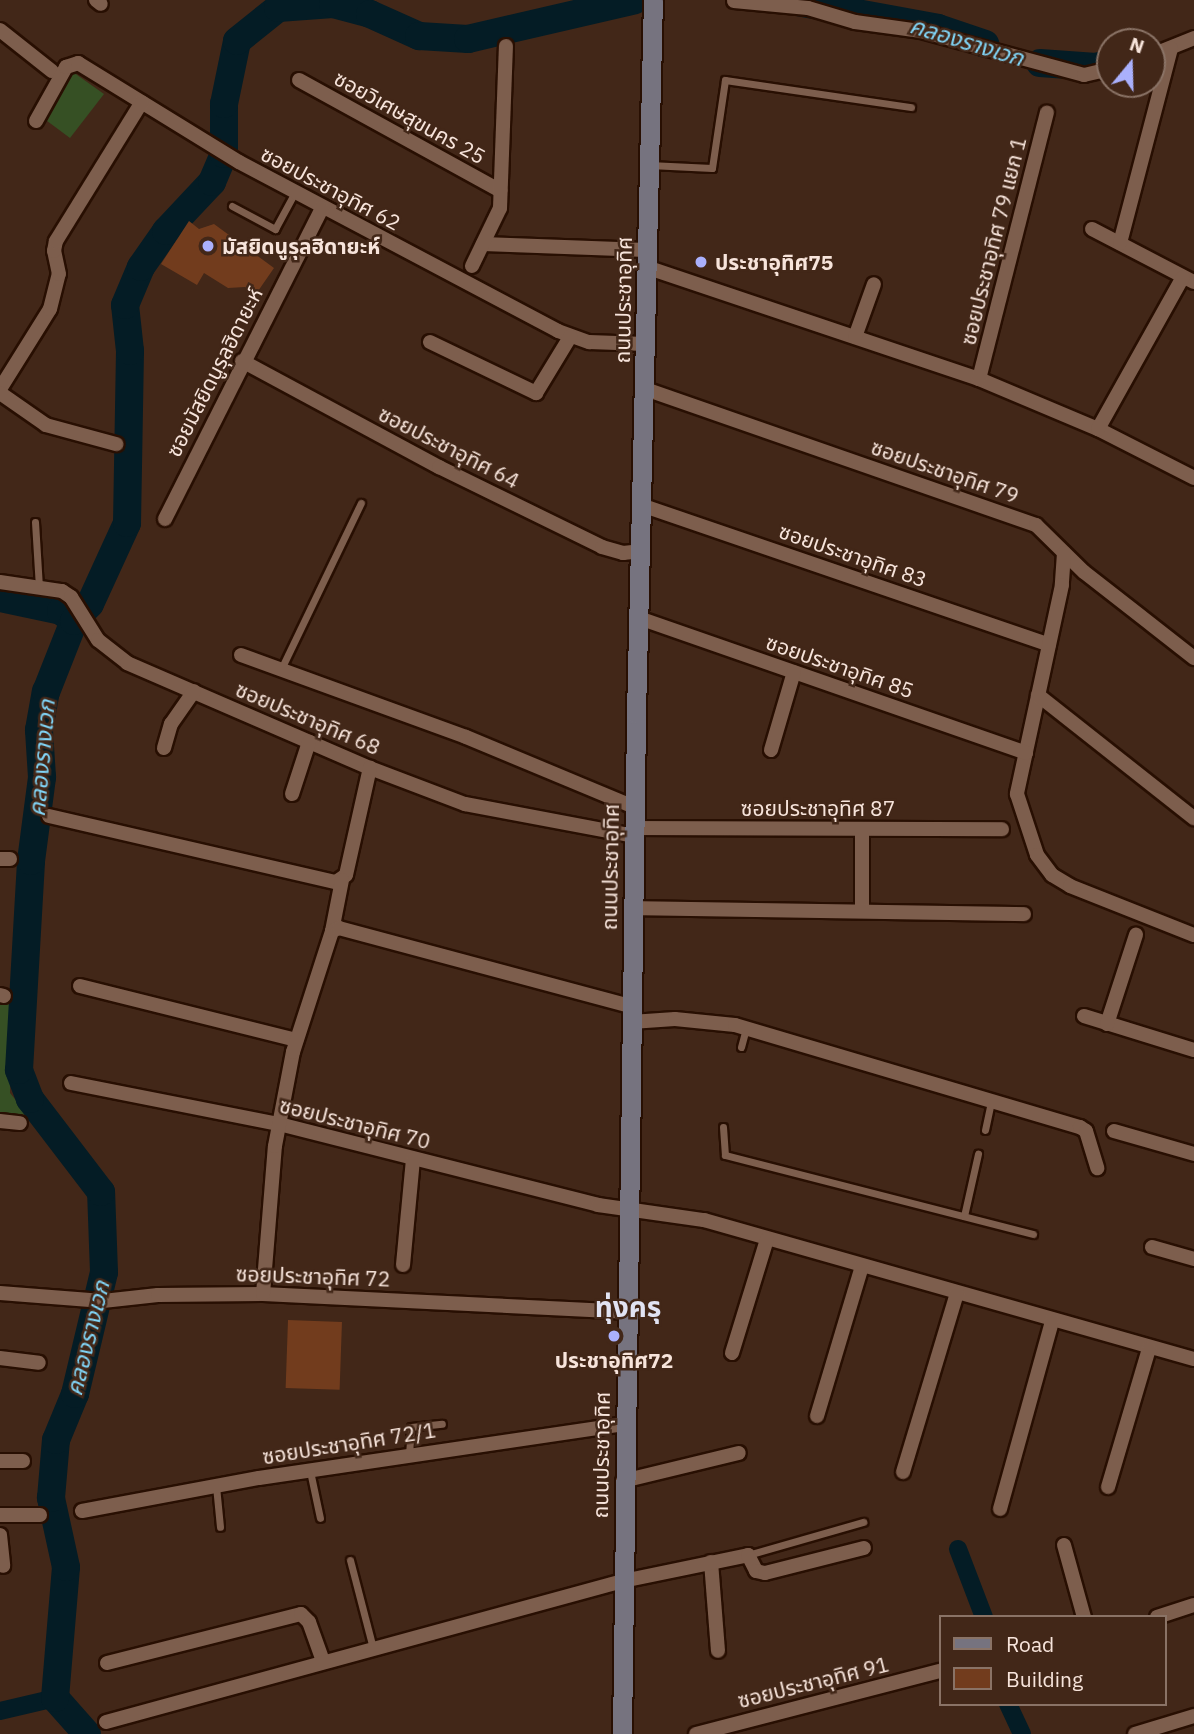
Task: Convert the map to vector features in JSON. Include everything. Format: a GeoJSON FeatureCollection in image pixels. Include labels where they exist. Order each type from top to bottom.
{"type":"FeatureCollection","features":[{"type":"Feature","properties":{"kind":"main road","name":"ถนนประชาอุทิศ"},"geometry":{"type":"LineString","coordinates":[[622,1734],[632,908],[644,506],[646,258],[653,8]]}},
{"type":"Feature","properties":{"kind":"street"},"geometry":{"type":"LineString","coordinates":[[734,1],[808,8],[855,22],[921,31],[1084,75],[1096,72]]}},
{"type":"Feature","properties":{"kind":"street"},"geometry":{"type":"LineString","coordinates":[[0,30],[52,71]]}},
{"type":"Feature","properties":{"kind":"street"},"geometry":{"type":"LineString","coordinates":[[1166,51],[1194,38]]}},
{"type":"Feature","properties":{"kind":"street","name":"ซอยวิเศษสุขนคร 25"},"geometry":{"type":"LineString","coordinates":[[472,266],[500,208],[506,46]]}},
{"type":"Feature","properties":{"kind":"street"},"geometry":{"type":"LineString","coordinates":[[1120,243],[1171,49]]}},
{"type":"Feature","properties":{"kind":"street","name":"ซอยประชาอุทิศ 62"},"geometry":{"type":"LineString","coordinates":[[36,121],[70,64],[78,63],[239,162],[570,337],[645,344]]}},
{"type":"Feature","properties":{"kind":"street","name":"ซอยวิเศษสุขนคร 25"},"geometry":{"type":"LineString","coordinates":[[299,80],[501,191]]}},
{"type":"Feature","properties":{"kind":"street"},"geometry":{"type":"LineString","coordinates":[[116,444],[46,425],[0,391],[50,309],[59,274],[56,241],[142,102]]}},
{"type":"Feature","properties":{"kind":"street","name":"ซอยประชาอุทิศ 79 แยก 1"},"geometry":{"type":"LineString","coordinates":[[979,379],[1047,113]]}},
{"type":"Feature","properties":{"kind":"street","name":"ซอยมัสยิดนูรุลฮิดายะห์"},"geometry":{"type":"LineString","coordinates":[[165,519],[242,361],[322,208]]}},
{"type":"Feature","properties":{"kind":"street"},"geometry":{"type":"LineString","coordinates":[[1093,229],[1189,279],[1098,429]]}},
{"type":"Feature","properties":{"kind":"street"},"geometry":{"type":"LineString","coordinates":[[483,244],[646,258],[855,337],[979,379],[1098,429],[1194,478]]}},
{"type":"Feature","properties":{"kind":"street"},"geometry":{"type":"LineString","coordinates":[[855,337],[874,284]]}},
{"type":"Feature","properties":{"kind":"street"},"geometry":{"type":"LineString","coordinates":[[430,342],[536,393],[570,337]]}},
{"type":"Feature","properties":{"kind":"street","name":"ซอยประชาอุทิศ 64"},"geometry":{"type":"LineString","coordinates":[[242,361],[439,467],[602,547],[623,553],[642,551]]}},
{"type":"Feature","properties":{"kind":"street","name":"ซอยประชาอุทิศ 79"},"geometry":{"type":"LineString","coordinates":[[645,389],[1036,525],[1064,553],[1194,658]]}},
{"type":"Feature","properties":{"kind":"street","name":"ซอยประชาอุทิศ 83"},"geometry":{"type":"LineString","coordinates":[[644,506],[1049,645]]}},
{"type":"Feature","properties":{"kind":"street"},"geometry":{"type":"LineString","coordinates":[[1064,553],[1049,645],[1017,794],[1037,855],[1052,875],[1194,935]]}},
{"type":"Feature","properties":{"kind":"street","name":"ซอยประชาอุทิศ 68"},"geometry":{"type":"LineString","coordinates":[[0,582],[39,588],[71,597],[91,631],[115,656],[370,768],[464,804],[634,832]]}},
{"type":"Feature","properties":{"kind":"street","name":"ซอยประชาอุทิศ 85"},"geometry":{"type":"LineString","coordinates":[[639,618],[1026,753]]}},
{"type":"Feature","properties":{"kind":"street"},"geometry":{"type":"LineString","coordinates":[[241,655],[282,667],[634,807]]}},
{"type":"Feature","properties":{"kind":"street"},"geometry":{"type":"LineString","coordinates":[[771,750],[794,672]]}},
{"type":"Feature","properties":{"kind":"street"},"geometry":{"type":"LineString","coordinates":[[164,748],[171,724],[194,691]]}},
{"type":"Feature","properties":{"kind":"street"},"geometry":{"type":"LineString","coordinates":[[1038,695],[1194,818]]}},
{"type":"Feature","properties":{"kind":"street"},"geometry":{"type":"LineString","coordinates":[[292,794],[309,742]]}},
{"type":"Feature","properties":{"kind":"street"},"geometry":{"type":"LineString","coordinates":[[264,1294],[265,1233],[279,1124],[296,1041],[332,930],[370,768]]}},
{"type":"Feature","properties":{"kind":"street"},"geometry":{"type":"LineString","coordinates":[[49,816],[325,880],[342,880]]}},
{"type":"Feature","properties":{"kind":"street"},"geometry":{"type":"LineString","coordinates":[[862,829],[862,911]]}},
{"type":"Feature","properties":{"kind":"street","name":"ซอยประชาอุทิศ 87"},"geometry":{"type":"LineString","coordinates":[[634,832],[1002,829]]}},
{"type":"Feature","properties":{"kind":"street"},"geometry":{"type":"LineString","coordinates":[[632,908],[1024,914]]}},
{"type":"Feature","properties":{"kind":"street"},"geometry":{"type":"LineString","coordinates":[[332,930],[339,928],[631,1014],[703,1020],[746,1028],[1080,1127],[1087,1131],[1097,1168]]}},
{"type":"Feature","properties":{"kind":"street"},"geometry":{"type":"LineString","coordinates":[[1107,1024],[1136,935]]}},
{"type":"Feature","properties":{"kind":"street"},"geometry":{"type":"LineString","coordinates":[[80,986],[296,1041]]}},
{"type":"Feature","properties":{"kind":"street"},"geometry":{"type":"LineString","coordinates":[[1084,1016],[1194,1050]]}},
{"type":"Feature","properties":{"kind":"street","name":"ซอยประชาอุทิศ 70"},"geometry":{"type":"LineString","coordinates":[[71,1083],[279,1124],[413,1159],[627,1209],[704,1220],[1149,1349],[1194,1359]]}},
{"type":"Feature","properties":{"kind":"street"},"geometry":{"type":"LineString","coordinates":[[0,1121],[20,1123]]}},
{"type":"Feature","properties":{"kind":"street"},"geometry":{"type":"LineString","coordinates":[[1114,1131],[1194,1154]]}},
{"type":"Feature","properties":{"kind":"street"},"geometry":{"type":"LineString","coordinates":[[404,1265],[413,1159]]}},
{"type":"Feature","properties":{"kind":"street"},"geometry":{"type":"LineString","coordinates":[[732,1353],[768,1239]]}},
{"type":"Feature","properties":{"kind":"street"},"geometry":{"type":"LineString","coordinates":[[1152,1247],[1194,1259]]}},
{"type":"Feature","properties":{"kind":"street"},"geometry":{"type":"LineString","coordinates":[[817,1416],[862,1266]]}},
{"type":"Feature","properties":{"kind":"street","name":"ซอยประชาอุทิศ 72"},"geometry":{"type":"LineString","coordinates":[[0,1293],[103,1301],[158,1295],[264,1294],[626,1312]]}},
{"type":"Feature","properties":{"kind":"street"},"geometry":{"type":"LineString","coordinates":[[903,1472],[957,1293]]}},
{"type":"Feature","properties":{"kind":"street"},"geometry":{"type":"LineString","coordinates":[[1000,1509],[1052,1321]]}},
{"type":"Feature","properties":{"kind":"street"},"geometry":{"type":"LineString","coordinates":[[1108,1487],[1149,1349]]}},
{"type":"Feature","properties":{"kind":"street"},"geometry":{"type":"LineString","coordinates":[[0,1358],[39,1363]]}},
{"type":"Feature","properties":{"kind":"street","name":"ซอยประชาอุทิศ 72/1"},"geometry":{"type":"LineString","coordinates":[[82,1511],[310,1470],[624,1424]]}},
{"type":"Feature","properties":{"kind":"street"},"geometry":{"type":"LineString","coordinates":[[623,1481],[739,1453]]}},
{"type":"Feature","properties":{"kind":"street"},"geometry":{"type":"LineString","coordinates":[[0,1461],[23,1461]]}},
{"type":"Feature","properties":{"kind":"street"},"geometry":{"type":"LineString","coordinates":[[0,1515],[40,1515]]}},
{"type":"Feature","properties":{"kind":"street"},"geometry":{"type":"LineString","coordinates":[[0,1535],[3,1566]]}},
{"type":"Feature","properties":{"kind":"street"},"geometry":{"type":"LineString","coordinates":[[1064,1545],[1083,1615]]}},
{"type":"Feature","properties":{"kind":"street"},"geometry":{"type":"LineString","coordinates":[[106,1722],[623,1581],[748,1555],[757,1571],[765,1573],[864,1548]]}},
{"type":"Feature","properties":{"kind":"street"},"geometry":{"type":"LineString","coordinates":[[711,1562],[718,1651]]}},
{"type":"Feature","properties":{"kind":"street"},"geometry":{"type":"LineString","coordinates":[[1163,1615],[1194,1605]]}},
{"type":"Feature","properties":{"kind":"street"},"geometry":{"type":"LineString","coordinates":[[107,1663],[301,1614],[309,1622],[323,1661]]}},
{"type":"Feature","properties":{"kind":"street","name":"ซอยประชาอุทิศ 91"},"geometry":{"type":"LineString","coordinates":[[696,1734],[939,1671]]}},
{"type":"Feature","properties":{"kind":"street"},"geometry":{"type":"LineString","coordinates":[[1135,1734],[1194,1716]]}},
{"type":"Feature","properties":{"kind":"lane"},"geometry":{"type":"LineString","coordinates":[[649,165],[712,168],[725,80],[911,107]]}},
{"type":"Feature","properties":{"kind":"lane"},"geometry":{"type":"LineString","coordinates":[[232,206],[275,229],[295,192]]}},
{"type":"Feature","properties":{"kind":"lane"},"geometry":{"type":"LineString","coordinates":[[282,667],[361,503]]}},
{"type":"Feature","properties":{"kind":"lane"},"geometry":{"type":"LineString","coordinates":[[35,522],[39,588]]}},
{"type":"Feature","properties":{"kind":"lane"},"geometry":{"type":"LineString","coordinates":[[741,1047],[746,1028]]}},
{"type":"Feature","properties":{"kind":"lane"},"geometry":{"type":"LineString","coordinates":[[985,1130],[991,1102]]}},
{"type":"Feature","properties":{"kind":"lane"},"geometry":{"type":"LineString","coordinates":[[723,1127],[725,1155],[1033,1234]]}},
{"type":"Feature","properties":{"kind":"lane"},"geometry":{"type":"LineString","coordinates":[[964,1216],[978,1154]]}},
{"type":"Feature","properties":{"kind":"lane"},"geometry":{"type":"LineString","coordinates":[[409,1455],[411,1427],[442,1424]]}},
{"type":"Feature","properties":{"kind":"lane"},"geometry":{"type":"LineString","coordinates":[[310,1470],[320,1518]]}},
{"type":"Feature","properties":{"kind":"lane"},"geometry":{"type":"LineString","coordinates":[[216,1486],[220,1527]]}},
{"type":"Feature","properties":{"kind":"lane"},"geometry":{"type":"LineString","coordinates":[[748,1555],[863,1522]]}},
{"type":"Feature","properties":{"kind":"lane"},"geometry":{"type":"LineString","coordinates":[[350,1560],[373,1648]]}},
{"type":"Feature","properties":{"kind":"green space"},"geometry":{"type":"Polygon","coordinates":[[[63,65],[104,94],[70,138],[35,112],[63,65]]]}},
{"type":"Feature","properties":{"kind":"green space"},"geometry":{"type":"Polygon","coordinates":[[[0,1002],[12,1002],[10,1093],[32,1120],[0,1117],[0,1002]]]}},
{"type":"Feature","properties":{"kind":"building","name":"มัสยิดนูรุลฮิดายะห์"},"geometry":{"type":"Polygon","coordinates":[[[189,221],[199,229],[214,224],[274,268],[256,294],[245,287],[228,288],[204,273],[197,285],[161,264],[189,221]]]}},
{"type":"Feature","properties":{"kind":"building"},"geometry":{"type":"Polygon","coordinates":[[[288,1320],[342,1322],[340,1390],[286,1388],[288,1320]]]}},
{"type":"Feature","properties":{"kind":"waterway","name":"คลองรางเวก"},"geometry":{"type":"LineString","coordinates":[[87,1734],[55,1698],[66,1567],[51,1498],[56,1440],[75,1394],[104,1272],[101,1192],[30,1099],[19,1070],[31,861],[42,777],[39,730],[46,692],[74,621],[90,604],[127,523],[130,351],[125,305],[141,267],[166,231],[212,182],[224,154],[224,104],[237,41],[278,8],[333,4],[370,14],[419,36],[468,39],[635,0]]}},
{"type":"Feature","properties":{"kind":"waterway","name":"คลองรางเวก"},"geometry":{"type":"LineString","coordinates":[[797,2],[938,28],[985,44]]}},
{"type":"Feature","properties":{"kind":"waterway","name":"คลองรางเวก"},"geometry":{"type":"LineString","coordinates":[[1040,63],[1096,67]]}},
{"type":"Feature","properties":{"kind":"waterway"},"geometry":{"type":"LineString","coordinates":[[0,598],[61,611],[74,621]]}},
{"type":"Feature","properties":{"kind":"waterway"},"geometry":{"type":"LineString","coordinates":[[958,1549],[983,1615]]}},
{"type":"Feature","properties":{"kind":"waterway"},"geometry":{"type":"LineString","coordinates":[[0,1711],[55,1698]]}},
{"type":"Feature","properties":{"kind":"waterway"},"geometry":{"type":"LineString","coordinates":[[1009,1706],[1022,1734]]}},
{"type":"Feature","properties":{"kind":"place","name":"มัสยิดนูรุลฮิดายะห์"},"geometry":{"type":"Point","coordinates":[208,246]}},
{"type":"Feature","properties":{"kind":"place","name":"ประชาอุทิศ75"},"geometry":{"type":"Point","coordinates":[701,262]}},
{"type":"Feature","properties":{"kind":"place","name":"ประชาอุทิศ72"},"geometry":{"type":"Point","coordinates":[614,1336]}},
{"type":"Feature","properties":{"kind":"district","name":"ทุ่งครุ"},"geometry":{"type":"Point","coordinates":[628,1307]}}]}
